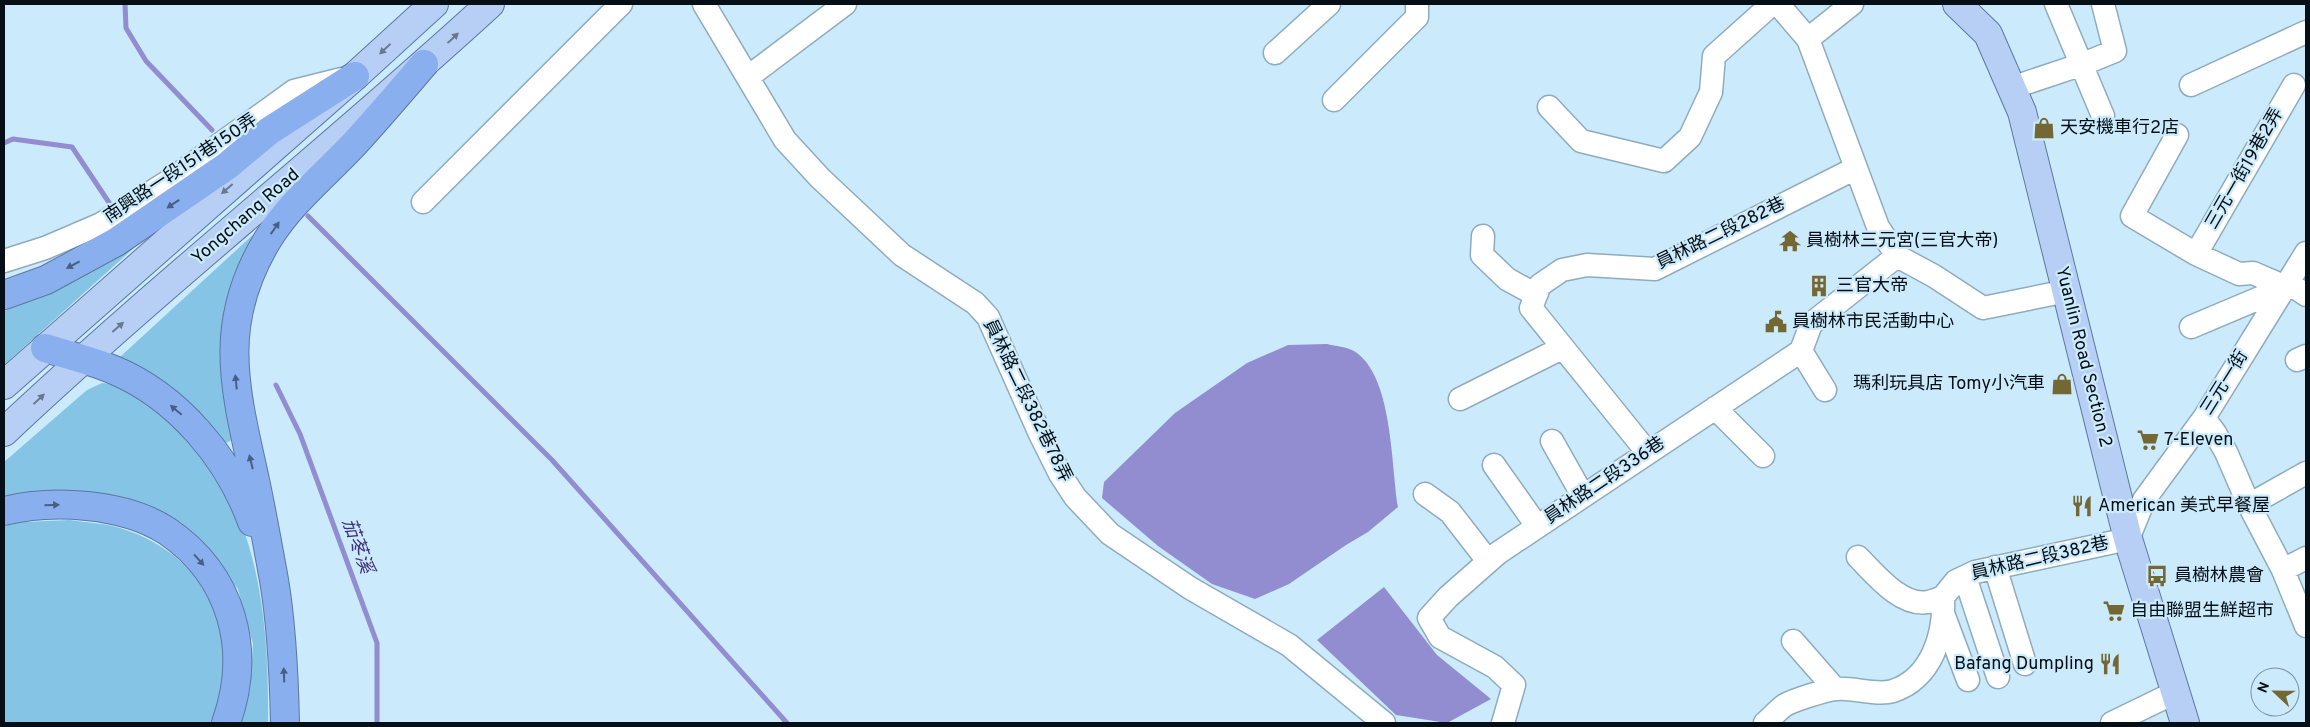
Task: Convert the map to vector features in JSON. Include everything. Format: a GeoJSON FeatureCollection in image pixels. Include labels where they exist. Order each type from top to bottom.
{"type":"FeatureCollection","features":[{"type":"Feature","properties":{"kind":"highway"},"geometry":{"type":"LineString","coordinates":[[285,723],[283,662],[274,583],[236,388],[233,353],[234,329],[240,300],[268,239],[289,208],[354,144],[424,64]]}},
{"type":"Feature","properties":{"kind":"highway"},"geometry":{"type":"LineString","coordinates":[[4,295],[46,280],[116,242],[206,181],[269,131],[356,76]]}},
{"type":"Feature","properties":{"kind":"highway"},"geometry":{"type":"LineString","coordinates":[[45,348],[115,370],[150,389],[180,412],[209,445],[244,501],[274,583]]}},
{"type":"Feature","properties":{"kind":"highway"},"geometry":{"type":"LineString","coordinates":[[4,512],[36,506],[68,505],[105,509],[132,516],[166,531],[189,550],[212,576],[226,601],[237,636],[239,667],[234,702],[226,723]]}},
{"type":"Feature","properties":{"kind":"main road","name":"Yongchang Road"},"geometry":{"type":"LineString","coordinates":[[4,384],[356,76],[434,4]]}},
{"type":"Feature","properties":{"kind":"main road","name":"Yongchang Road"},"geometry":{"type":"LineString","coordinates":[[4,432],[82,359],[424,64],[490,4]]}},
{"type":"Feature","properties":{"kind":"main road","name":"Yuanlin Road Section 2"},"geometry":{"type":"LineString","coordinates":[[1957,4],[1988,34],[2022,112],[2128,539],[2185,723]]}},
{"type":"Feature","properties":{"kind":"street"},"geometry":{"type":"LineString","coordinates":[[423,202],[622,4]]}},
{"type":"Feature","properties":{"kind":"street","name":"員林路二段382巷78弄"},"geometry":{"type":"LineString","coordinates":[[704,4],[785,140],[820,178],[902,255],[974,303],[988,317],[1040,434],[1060,474],[1075,497],[1110,534],[1190,588],[1289,645],[1384,723]]}},
{"type":"Feature","properties":{"kind":"street"},"geometry":{"type":"LineString","coordinates":[[748,77],[845,4]]}},
{"type":"Feature","properties":{"kind":"street"},"geometry":{"type":"LineString","coordinates":[[1275,53],[1328,4]]}},
{"type":"Feature","properties":{"kind":"street"},"geometry":{"type":"LineString","coordinates":[[1334,100],[1417,17],[1417,4]]}},
{"type":"Feature","properties":{"kind":"street"},"geometry":{"type":"LineString","coordinates":[[1549,107],[1581,141],[1664,161],[1690,137],[1711,92],[1714,56],[1772,4]]}},
{"type":"Feature","properties":{"kind":"street"},"geometry":{"type":"LineString","coordinates":[[1778,4],[1808,39],[1878,227],[1898,256],[1934,276],[1983,308],[2067,291]]}},
{"type":"Feature","properties":{"kind":"street"},"geometry":{"type":"LineString","coordinates":[[1808,39],[1852,4]]}},
{"type":"Feature","properties":{"kind":"street"},"geometry":{"type":"LineString","coordinates":[[2056,4],[2083,64],[2103,116]]}},
{"type":"Feature","properties":{"kind":"street"},"geometry":{"type":"LineString","coordinates":[[2012,88],[2083,64],[2115,50],[2103,4]]}},
{"type":"Feature","properties":{"kind":"street"},"geometry":{"type":"LineString","coordinates":[[2191,85],[2306,32]]}},
{"type":"Feature","properties":{"kind":"street","name":"南興路一段151巷150弄"},"geometry":{"type":"LineString","coordinates":[[4,261],[45,248],[101,224],[169,181],[294,91],[356,76]]}},
{"type":"Feature","properties":{"kind":"street","name":"三元一街19巷2弄"},"geometry":{"type":"LineString","coordinates":[[2196,254],[2294,85]]}},
{"type":"Feature","properties":{"kind":"street"},"geometry":{"type":"LineString","coordinates":[[2177,135],[2132,216],[2196,254],[2239,274],[2254,273],[2296,291]]}},
{"type":"Feature","properties":{"kind":"street","name":"員林路二段282巷"},"geometry":{"type":"LineString","coordinates":[[1536,295],[1540,285],[1562,270],[1587,265],[1655,269],[1856,168]]}},
{"type":"Feature","properties":{"kind":"street"},"geometry":{"type":"LineString","coordinates":[[1483,236],[1482,255],[1507,279],[1536,295],[1531,308],[1648,453]]}},
{"type":"Feature","properties":{"kind":"street","name":"三元一街"},"geometry":{"type":"LineString","coordinates":[[2128,539],[2144,500],[2296,291],[2306,252]]}},
{"type":"Feature","properties":{"kind":"street"},"geometry":{"type":"LineString","coordinates":[[1825,390],[1801,351],[1811,324],[1898,256]]}},
{"type":"Feature","properties":{"kind":"street"},"geometry":{"type":"LineString","coordinates":[[2191,327],[2296,291]]}},
{"type":"Feature","properties":{"kind":"street"},"geometry":{"type":"LineString","coordinates":[[1460,399],[1562,348]]}},
{"type":"Feature","properties":{"kind":"street","name":"員林路二段336巷"},"geometry":{"type":"LineString","coordinates":[[1503,723],[1514,685],[1495,666],[1440,637],[1429,618],[1448,597],[1488,561],[1537,526],[1801,351]]}},
{"type":"Feature","properties":{"kind":"street"},"geometry":{"type":"LineString","coordinates":[[1715,408],[1763,456]]}},
{"type":"Feature","properties":{"kind":"street"},"geometry":{"type":"LineString","coordinates":[[2204,418],[2215,432],[2249,505],[2283,570],[2306,626]]}},
{"type":"Feature","properties":{"kind":"street"},"geometry":{"type":"LineString","coordinates":[[1552,441],[1583,496]]}},
{"type":"Feature","properties":{"kind":"street"},"geometry":{"type":"LineString","coordinates":[[1494,465],[1537,526]]}},
{"type":"Feature","properties":{"kind":"street"},"geometry":{"type":"LineString","coordinates":[[2249,505],[2306,473]]}},
{"type":"Feature","properties":{"kind":"street"},"geometry":{"type":"LineString","coordinates":[[1425,494],[1450,512],[1488,561]]}},
{"type":"Feature","properties":{"kind":"street","name":"員林路二段382巷"},"geometry":{"type":"LineString","coordinates":[[1943,606],[1956,581],[1965,577],[1995,567],[2128,539]]}},
{"type":"Feature","properties":{"kind":"street"},"geometry":{"type":"LineString","coordinates":[[1858,557],[1889,588],[1915,602],[1927,602],[1943,606]]}},
{"type":"Feature","properties":{"kind":"street"},"geometry":{"type":"LineString","coordinates":[[2283,570],[2306,558]]}},
{"type":"Feature","properties":{"kind":"street"},"geometry":{"type":"LineString","coordinates":[[1995,567],[2025,664]]}},
{"type":"Feature","properties":{"kind":"street"},"geometry":{"type":"LineString","coordinates":[[1965,577],[1998,677]]}},
{"type":"Feature","properties":{"kind":"street"},"geometry":{"type":"LineString","coordinates":[[1943,606],[1968,680]]}},
{"type":"Feature","properties":{"kind":"street"},"geometry":{"type":"LineString","coordinates":[[1765,723],[1785,705],[1835,689],[1892,691],[1912,680],[1927,665],[1941,635],[1943,606]]}},
{"type":"Feature","properties":{"kind":"street"},"geometry":{"type":"LineString","coordinates":[[1793,641],[1835,689]]}},
{"type":"Feature","properties":{"kind":"street"},"geometry":{"type":"LineString","coordinates":[[2112,723],[2176,692]]}},
{"type":"Feature","properties":{"kind":"shaded area"},"geometry":{"type":"Polygon","coordinates":[[[268,221],[252,249],[234,439],[226,443],[178,394],[150,374],[120,357],[268,221]]]}},
{"type":"Feature","properties":{"kind":"shaded area"},"geometry":{"type":"Polygon","coordinates":[[[136,246],[4,365],[4,311],[44,295],[136,246]]]}},
{"type":"Feature","properties":{"kind":"shaded area"},"geometry":{"type":"Polygon","coordinates":[[[1327,344],[1354,351],[1367,363],[1376,380],[1388,422],[1398,507],[1368,532],[1289,584],[1255,599],[1212,584],[1158,546],[1102,498],[1104,482],[1175,413],[1247,363],[1288,345],[1327,344]]]}},
{"type":"Feature","properties":{"kind":"shaded area"},"geometry":{"type":"Polygon","coordinates":[[[102,383],[119,387],[136,396],[186,438],[204,458],[223,486],[239,517],[250,550],[258,584],[263,619],[267,654],[268,723],[239,723],[250,691],[253,644],[238,589],[212,555],[109,496],[75,491],[45,491],[4,500],[4,462],[87,390],[102,383]]]}},
{"type":"Feature","properties":{"kind":"shaded area"},"geometry":{"type":"Polygon","coordinates":[[[70,520],[117,527],[146,538],[166,550],[185,566],[201,584],[213,604],[222,627],[226,651],[223,688],[212,723],[4,723],[4,526],[24,522],[70,520]]]}},
{"type":"Feature","properties":{"kind":"shaded area"},"geometry":{"type":"Polygon","coordinates":[[[1384,587],[1437,655],[1491,699],[1447,723],[1396,715],[1317,640],[1384,587]]]}},
{"type":"Feature","properties":{"kind":"waterway"},"geometry":{"type":"LineString","coordinates":[[125,4],[126,28],[146,61],[212,130]]}},
{"type":"Feature","properties":{"kind":"waterway","name":"茄苳溪"},"geometry":{"type":"LineString","coordinates":[[4,143],[13,139],[72,147],[112,207]]}},
{"type":"Feature","properties":{"kind":"waterway"},"geometry":{"type":"LineString","coordinates":[[308,216],[552,460],[787,723]]}},
{"type":"Feature","properties":{"kind":"waterway","name":"茄苳溪"},"geometry":{"type":"LineString","coordinates":[[276,385],[300,434],[377,643],[377,723]]}},
{"type":"Feature","properties":{"kind":"place","name":"天安機車行2店"},"geometry":{"type":"Point","coordinates":[2044,128]}},
{"type":"Feature","properties":{"kind":"place","name":"員樹林三元宮(三官大帝)"},"geometry":{"type":"Point","coordinates":[1790,241]}},
{"type":"Feature","properties":{"kind":"place","name":"三官大帝"},"geometry":{"type":"Point","coordinates":[1819,286]}},
{"type":"Feature","properties":{"kind":"place","name":"員樹林市民活動中心"},"geometry":{"type":"Point","coordinates":[1776,322]}},
{"type":"Feature","properties":{"kind":"place","name":"瑪利玩具店 Tomy小汽車"},"geometry":{"type":"Point","coordinates":[2062,384]}},
{"type":"Feature","properties":{"kind":"place","name":"7-Eleven"},"geometry":{"type":"Point","coordinates":[2148,440]}},
{"type":"Feature","properties":{"kind":"place","name":"American 美式早餐屋"},"geometry":{"type":"Point","coordinates":[2082,506]}},
{"type":"Feature","properties":{"kind":"place","name":"員樹林農會"},"geometry":{"type":"Point","coordinates":[2157,576]}},
{"type":"Feature","properties":{"kind":"place","name":"自由聯盟生鮮超市"},"geometry":{"type":"Point","coordinates":[2114,611]}},
{"type":"Feature","properties":{"kind":"place","name":"Bafang Dumpling"},"geometry":{"type":"Point","coordinates":[2110,664]}}]}
